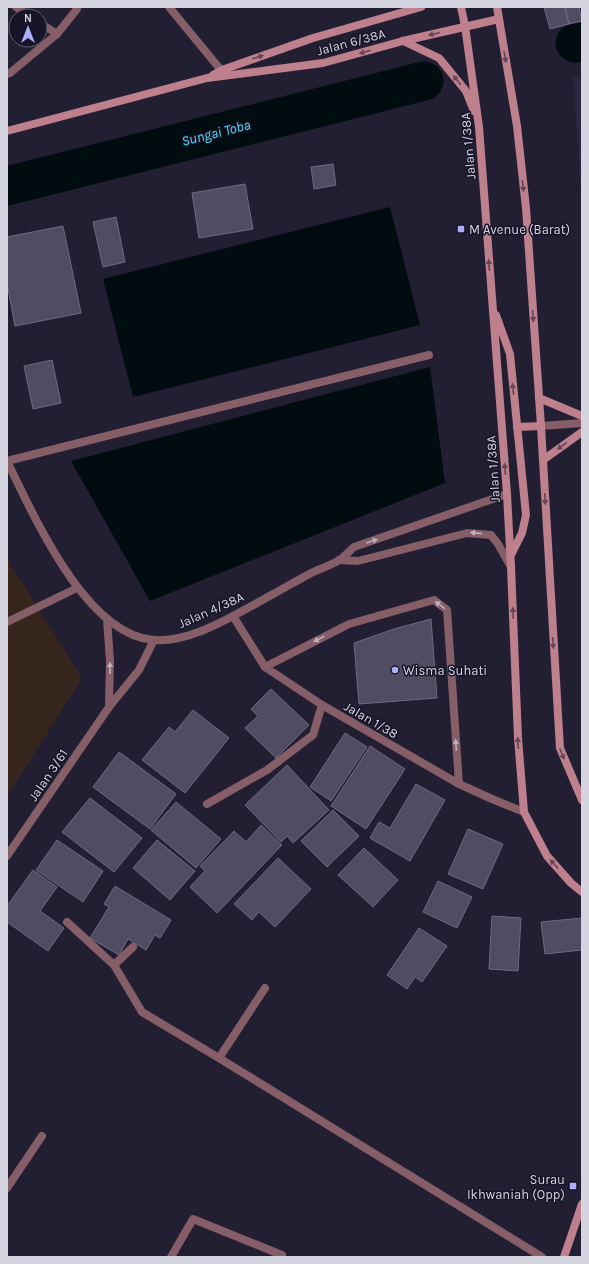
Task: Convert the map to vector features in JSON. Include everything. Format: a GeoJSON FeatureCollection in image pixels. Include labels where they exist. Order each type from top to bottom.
{"type":"FeatureCollection","features":[{"type":"Feature","properties":{"kind":"main road"},"geometry":{"type":"LineString","coordinates":[[386,17],[396,7]]}},
{"type":"Feature","properties":{"kind":"main road","name":"Jalan 6/38A"},"geometry":{"type":"LineString","coordinates":[[7,131],[224,73],[313,38],[421,7]]}},
{"type":"Feature","properties":{"kind":"main road","name":"Jalan 1/38A"},"geometry":{"type":"LineString","coordinates":[[461,7],[479,127],[512,567],[518,738],[524,812],[547,856],[582,892]]}},
{"type":"Feature","properties":{"kind":"main road"},"geometry":{"type":"LineString","coordinates":[[497,7],[517,126],[526,208],[541,426],[560,748],[582,800]]}},
{"type":"Feature","properties":{"kind":"main road","name":"Jalan 6/38A"},"geometry":{"type":"LineString","coordinates":[[224,73],[323,63],[403,41],[498,19]]}},
{"type":"Feature","properties":{"kind":"main road"},"geometry":{"type":"LineString","coordinates":[[403,41],[439,58],[466,91],[479,127]]}},
{"type":"Feature","properties":{"kind":"main road"},"geometry":{"type":"LineString","coordinates":[[492,304],[510,354],[526,515],[522,532],[511,556]]}},
{"type":"Feature","properties":{"kind":"main road"},"geometry":{"type":"LineString","coordinates":[[539,398],[582,416]]}},
{"type":"Feature","properties":{"kind":"main road"},"geometry":{"type":"LineString","coordinates":[[517,427],[541,426]]}},
{"type":"Feature","properties":{"kind":"main road"},"geometry":{"type":"LineString","coordinates":[[543,460],[582,432]]}},
{"type":"Feature","properties":{"kind":"main road"},"geometry":{"type":"LineString","coordinates":[[564,1257],[582,1204]]}},
{"type":"Feature","properties":{"kind":"street"},"geometry":{"type":"LineString","coordinates":[[8,73],[57,34],[77,7]]}},
{"type":"Feature","properties":{"kind":"street"},"geometry":{"type":"LineString","coordinates":[[169,7],[224,73]]}},
{"type":"Feature","properties":{"kind":"street"},"geometry":{"type":"LineString","coordinates":[[48,28],[57,34]]}},
{"type":"Feature","properties":{"kind":"street"},"geometry":{"type":"LineString","coordinates":[[7,461],[429,355]]}},
{"type":"Feature","properties":{"kind":"street"},"geometry":{"type":"LineString","coordinates":[[541,426],[582,423]]}},
{"type":"Feature","properties":{"kind":"street","name":"Jalan 4/38A"},"geometry":{"type":"LineString","coordinates":[[7,461],[48,544],[78,588],[107,619],[124,632],[141,638],[154,640],[175,639],[202,631],[233,616],[312,572],[339,560],[354,547],[507,494]]}},
{"type":"Feature","properties":{"kind":"street","name":"Jalan 4/38A"},"geometry":{"type":"LineString","coordinates":[[339,560],[358,561],[467,532],[491,535],[512,567]]}},
{"type":"Feature","properties":{"kind":"street"},"geometry":{"type":"LineString","coordinates":[[7,622],[78,588]]}},
{"type":"Feature","properties":{"kind":"street"},"geometry":{"type":"LineString","coordinates":[[265,667],[349,624],[434,600],[447,610],[459,784]]}},
{"type":"Feature","properties":{"kind":"street","name":"Jalan 1/38"},"geometry":{"type":"LineString","coordinates":[[233,616],[265,667],[322,705],[459,784],[524,812]]}},
{"type":"Feature","properties":{"kind":"street"},"geometry":{"type":"LineString","coordinates":[[107,619],[110,661],[109,707]]}},
{"type":"Feature","properties":{"kind":"street","name":"Jalan 3/61"},"geometry":{"type":"LineString","coordinates":[[7,856],[109,707],[139,670],[154,640]]}},
{"type":"Feature","properties":{"kind":"street"},"geometry":{"type":"LineString","coordinates":[[207,804],[268,770],[312,736],[322,705]]}},
{"type":"Feature","properties":{"kind":"street"},"geometry":{"type":"LineString","coordinates":[[67,922],[114,965],[142,1012],[542,1257]]}},
{"type":"Feature","properties":{"kind":"street"},"geometry":{"type":"LineString","coordinates":[[114,965],[133,947]]}},
{"type":"Feature","properties":{"kind":"street"},"geometry":{"type":"LineString","coordinates":[[219,1058],[265,988]]}},
{"type":"Feature","properties":{"kind":"street"},"geometry":{"type":"LineString","coordinates":[[7,1188],[42,1136]]}},
{"type":"Feature","properties":{"kind":"street"},"geometry":{"type":"LineString","coordinates":[[171,1257],[193,1219],[282,1255]]}},
{"type":"Feature","properties":{"kind":"shaded area"},"geometry":{"type":"Polygon","coordinates":[[[582,76],[582,204],[573,78],[582,76]]]}},
{"type":"Feature","properties":{"kind":"shaded area"},"geometry":{"type":"Polygon","coordinates":[[[390,207],[420,325],[133,397],[103,279],[390,207]]]}},
{"type":"Feature","properties":{"kind":"shaded area"},"geometry":{"type":"Polygon","coordinates":[[[430,367],[445,483],[150,601],[71,461],[430,367]]]}},
{"type":"Feature","properties":{"kind":"shaded area"},"geometry":{"type":"Polygon","coordinates":[[[7,553],[11,565],[82,678],[7,797],[7,553]]]}},
{"type":"Feature","properties":{"kind":"building"},"geometry":{"type":"Polygon","coordinates":[[[544,7],[565,7],[569,24],[550,29],[544,7]]]}},
{"type":"Feature","properties":{"kind":"building"},"geometry":{"type":"Polygon","coordinates":[[[565,7],[579,7],[582,21],[569,24],[565,7]]]}},
{"type":"Feature","properties":{"kind":"building"},"geometry":{"type":"Polygon","coordinates":[[[333,164],[336,185],[314,189],[311,167],[333,164]]]}},
{"type":"Feature","properties":{"kind":"building"},"geometry":{"type":"Polygon","coordinates":[[[245,184],[253,229],[199,238],[192,193],[245,184]]]}},
{"type":"Feature","properties":{"kind":"building"},"geometry":{"type":"Polygon","coordinates":[[[116,217],[125,262],[103,267],[93,222],[116,217]]]}},
{"type":"Feature","properties":{"kind":"building"},"geometry":{"type":"Polygon","coordinates":[[[63,226],[81,313],[15,326],[7,283],[7,237],[63,226]]]}},
{"type":"Feature","properties":{"kind":"building"},"geometry":{"type":"Polygon","coordinates":[[[52,360],[61,403],[33,409],[24,366],[52,360]]]}},
{"type":"Feature","properties":{"kind":"building","name":"Wisma Suhati"},"geometry":{"type":"Polygon","coordinates":[[[431,619],[437,698],[359,704],[354,643],[394,629],[431,619]]]}},
{"type":"Feature","properties":{"kind":"building"},"geometry":{"type":"Polygon","coordinates":[[[271,689],[309,725],[276,758],[245,728],[258,716],[251,709],[271,689]]]}},
{"type":"Feature","properties":{"kind":"building"},"geometry":{"type":"Polygon","coordinates":[[[193,710],[229,738],[185,793],[142,760],[169,727],[175,732],[193,710]]]}},
{"type":"Feature","properties":{"kind":"building"},"geometry":{"type":"Polygon","coordinates":[[[345,733],[367,747],[331,801],[310,787],[345,733]]]}},
{"type":"Feature","properties":{"kind":"building"},"geometry":{"type":"Polygon","coordinates":[[[370,746],[405,769],[366,829],[331,806],[370,746]]]}},
{"type":"Feature","properties":{"kind":"building"},"geometry":{"type":"Polygon","coordinates":[[[119,752],[176,794],[150,829],[93,787],[119,752]]]}},
{"type":"Feature","properties":{"kind":"building"},"geometry":{"type":"Polygon","coordinates":[[[287,765],[329,810],[293,843],[287,836],[281,842],[245,805],[287,765]]]}},
{"type":"Feature","properties":{"kind":"building"},"geometry":{"type":"Polygon","coordinates":[[[416,784],[445,800],[410,861],[370,838],[379,822],[390,828],[416,784]]]}},
{"type":"Feature","properties":{"kind":"building"},"geometry":{"type":"Polygon","coordinates":[[[90,798],[142,838],[114,872],[62,832],[90,798]]]}},
{"type":"Feature","properties":{"kind":"building"},"geometry":{"type":"Polygon","coordinates":[[[176,802],[221,839],[196,868],[151,830],[176,802]]]}},
{"type":"Feature","properties":{"kind":"building"},"geometry":{"type":"Polygon","coordinates":[[[333,810],[359,836],[327,867],[301,841],[333,810]]]}},
{"type":"Feature","properties":{"kind":"building"},"geometry":{"type":"Polygon","coordinates":[[[261,825],[282,845],[217,913],[190,887],[205,871],[200,866],[234,831],[246,842],[261,825]]]}},
{"type":"Feature","properties":{"kind":"building"},"geometry":{"type":"Polygon","coordinates":[[[468,829],[503,844],[483,889],[448,874],[468,829]]]}},
{"type":"Feature","properties":{"kind":"building"},"geometry":{"type":"Polygon","coordinates":[[[57,840],[103,871],[83,902],[36,870],[57,840]]]}},
{"type":"Feature","properties":{"kind":"building"},"geometry":{"type":"Polygon","coordinates":[[[157,840],[195,871],[170,900],[133,868],[157,840]]]}},
{"type":"Feature","properties":{"kind":"building"},"geometry":{"type":"Polygon","coordinates":[[[364,848],[398,880],[373,907],[338,875],[364,848]]]}},
{"type":"Feature","properties":{"kind":"building"},"geometry":{"type":"Polygon","coordinates":[[[278,858],[311,889],[275,927],[259,912],[252,920],[234,904],[278,858]]]}},
{"type":"Feature","properties":{"kind":"building"},"geometry":{"type":"Polygon","coordinates":[[[33,870],[57,887],[40,911],[64,928],[48,951],[7,922],[7,906],[33,870]]]}},
{"type":"Feature","properties":{"kind":"building"},"geometry":{"type":"Polygon","coordinates":[[[438,881],[472,897],[457,928],[423,912],[438,881]]]}},
{"type":"Feature","properties":{"kind":"building"},"geometry":{"type":"Polygon","coordinates":[[[115,886],[171,920],[160,938],[155,935],[146,950],[128,939],[119,955],[90,938],[109,907],[104,904],[115,886]]]}},
{"type":"Feature","properties":{"kind":"building"},"geometry":{"type":"Polygon","coordinates":[[[492,916],[521,918],[518,971],[489,969],[492,916]]]}},
{"type":"Feature","properties":{"kind":"building"},"geometry":{"type":"Polygon","coordinates":[[[582,918],[582,950],[545,954],[541,922],[582,918]]]}},
{"type":"Feature","properties":{"kind":"building"},"geometry":{"type":"Polygon","coordinates":[[[419,928],[447,946],[422,982],[415,977],[407,989],[387,975],[419,928]]]}},
{"type":"Feature","properties":{"kind":"waterway","name":"Sungai Toba"},"geometry":{"type":"LineString","coordinates":[[575,43],[582,42]]}},
{"type":"Feature","properties":{"kind":"waterway","name":"Sungai Toba"},"geometry":{"type":"LineString","coordinates":[[7,186],[424,81]]}},
{"type":"Feature","properties":{"kind":"place","name":"M Avenue (Barat)"},"geometry":{"type":"Point","coordinates":[461,229]}},
{"type":"Feature","properties":{"kind":"place","name":"Wisma Suhati"},"geometry":{"type":"Point","coordinates":[395,670]}},
{"type":"Feature","properties":{"kind":"place","name":"Surau Ikhwaniah (Opp)"},"geometry":{"type":"Point","coordinates":[573,1186]}}]}
